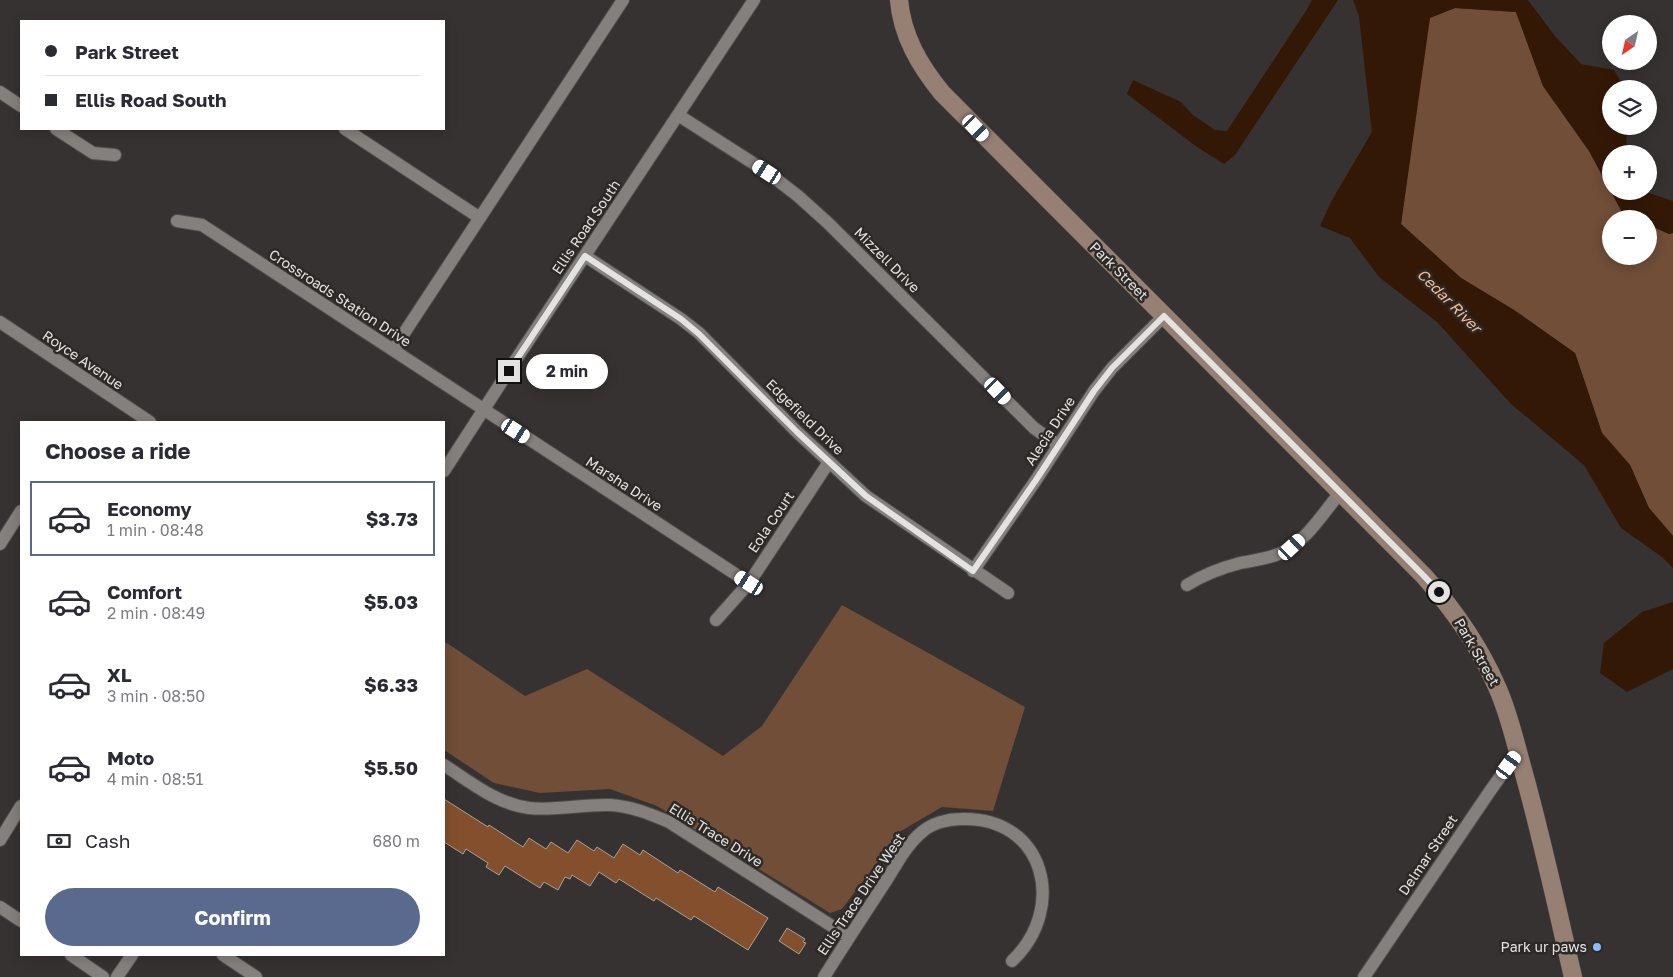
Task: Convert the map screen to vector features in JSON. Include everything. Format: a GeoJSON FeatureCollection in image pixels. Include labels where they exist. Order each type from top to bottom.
{"type":"FeatureCollection","features":[{"type":"Feature","properties":{"kind":"street"},"geometry":{"type":"LineString","coordinates":[[393,350],[623,0]]}},
{"type":"Feature","properties":{"kind":"street","name":"Ellis Road South"},"geometry":{"type":"LineString","coordinates":[[445,469],[754,0]]}},
{"type":"Feature","properties":{"kind":"street","name":"Park Street"},"geometry":{"type":"LineString","coordinates":[[900,0],[903,20],[915,55],[927,75],[942,93],[1424,576],[1461,621],[1482,655],[1498,688],[1535,810],[1574,977]]}},
{"type":"Feature","properties":{"kind":"street"},"geometry":{"type":"LineString","coordinates":[[0,92],[20,105]]}},
{"type":"Feature","properties":{"kind":"street","name":"Mizzell Drive"},"geometry":{"type":"LineString","coordinates":[[678,115],[767,172],[798,196],[1034,428],[1058,445]]}},
{"type":"Feature","properties":{"kind":"street"},"geometry":{"type":"LineString","coordinates":[[58,130],[93,153],[115,155]]}},
{"type":"Feature","properties":{"kind":"street"},"geometry":{"type":"LineString","coordinates":[[347,130],[480,218]]}},
{"type":"Feature","properties":{"kind":"street","name":"Crossroads Station Drive"},"geometry":{"type":"LineString","coordinates":[[177,221],[202,225],[483,410]]}},
{"type":"Feature","properties":{"kind":"street","name":"Edgefield Drive"},"geometry":{"type":"LineString","coordinates":[[585,256],[681,319],[699,334],[797,432],[866,496],[973,571],[1008,593]]}},
{"type":"Feature","properties":{"kind":"street","name":"Alecia Drive"},"geometry":{"type":"LineString","coordinates":[[973,571],[1094,391],[1112,368],[1164,316]]}},
{"type":"Feature","properties":{"kind":"street","name":"Royce Avenue"},"geometry":{"type":"LineString","coordinates":[[0,322],[148,421]]}},
{"type":"Feature","properties":{"kind":"street","name":"Marsha Drive"},"geometry":{"type":"LineString","coordinates":[[483,410],[749,583]]}},
{"type":"Feature","properties":{"kind":"street","name":"Eola Court"},"geometry":{"type":"LineString","coordinates":[[716,620],[749,583],[829,462]]}},
{"type":"Feature","properties":{"kind":"street"},"geometry":{"type":"LineString","coordinates":[[1187,586],[1223,568],[1262,559],[1292,547],[1307,533],[1340,493]]}},
{"type":"Feature","properties":{"kind":"street"},"geometry":{"type":"LineString","coordinates":[[0,544],[20,513]]}},
{"type":"Feature","properties":{"kind":"street","name":"Delmar Street"},"geometry":{"type":"LineString","coordinates":[[1364,977],[1518,752]]}},
{"type":"Feature","properties":{"kind":"street","name":"Ellis Trace Drive"},"geometry":{"type":"LineString","coordinates":[[445,766],[490,795],[528,808],[555,810],[611,805],[648,812],[669,822],[849,937]]}},
{"type":"Feature","properties":{"kind":"street"},"geometry":{"type":"LineString","coordinates":[[0,840],[20,808]]}},
{"type":"Feature","properties":{"kind":"street","name":"Ellis Trace Drive West"},"geometry":{"type":"LineString","coordinates":[[824,977],[905,852],[922,832],[953,819],[983,820],[1002,827],[1018,838],[1031,852],[1037,863],[1043,882],[1041,914],[1035,932],[1022,952],[1012,961]]}},
{"type":"Feature","properties":{"kind":"street"},"geometry":{"type":"LineString","coordinates":[[0,907],[20,920]]}},
{"type":"Feature","properties":{"kind":"street"},"geometry":{"type":"LineString","coordinates":[[72,956],[103,977]]}},
{"type":"Feature","properties":{"kind":"street"},"geometry":{"type":"LineString","coordinates":[[118,977],[131,956]]}},
{"type":"Feature","properties":{"kind":"street"},"geometry":{"type":"LineString","coordinates":[[224,956],[256,977]]}},
{"type":"Feature","properties":{"kind":"shaded area"},"geometry":{"type":"Polygon","coordinates":[[[1455,8],[1516,12],[1543,86],[1589,151],[1602,175],[1602,200],[1616,200],[1621,210],[1602,210],[1602,265],[1657,265],[1657,229],[1669,234],[1673,233],[1673,536],[1649,508],[1630,465],[1602,433],[1575,353],[1514,310],[1461,278],[1401,224],[1429,18],[1455,8]]]}},
{"type":"Feature","properties":{"kind":"shaded area"},"geometry":{"type":"Polygon","coordinates":[[[842,605],[1025,707],[993,811],[942,807],[901,831],[842,909],[830,913],[657,806],[610,789],[540,793],[494,783],[445,751],[445,642],[525,696],[587,669],[723,756],[762,726],[842,605]]]}},
{"type":"Feature","properties":{"kind":"water"},"geometry":{"type":"Polygon","coordinates":[[[1312,0],[1338,0],[1235,155],[1224,164],[1197,147],[1127,94],[1133,80],[1181,102],[1193,115],[1215,130],[1227,131],[1312,0]]]}},
{"type":"Feature","properties":{"kind":"water","name":"Cedar River"},"geometry":{"type":"Polygon","coordinates":[[[1353,0],[1528,0],[1555,36],[1581,64],[1602,68],[1602,70],[1614,70],[1620,80],[1602,80],[1602,135],[1627,135],[1626,145],[1602,145],[1602,175],[1589,151],[1543,86],[1516,12],[1455,8],[1430,18],[1401,224],[1461,278],[1514,310],[1575,353],[1602,433],[1630,465],[1649,508],[1673,536],[1673,568],[1662,557],[1621,528],[1584,465],[1511,404],[1437,322],[1379,277],[1350,238],[1320,226],[1332,200],[1372,132],[1359,16],[1353,0]]]}},
{"type":"Feature","properties":{"kind":"water"},"geometry":{"type":"Polygon","coordinates":[[[1657,196],[1673,201],[1673,233],[1669,234],[1657,229],[1657,210],[1621,210],[1615,200],[1657,200],[1657,196]]]}},
{"type":"Feature","properties":{"kind":"water"},"geometry":{"type":"Polygon","coordinates":[[[1673,602],[1673,669],[1627,692],[1600,673],[1604,643],[1642,612],[1673,602]]]}},
{"type":"Feature","properties":{"kind":"building"},"geometry":{"type":"Polygon","coordinates":[[[445,800],[523,847],[529,838],[546,849],[551,842],[568,853],[577,840],[594,851],[597,847],[614,858],[623,844],[640,855],[643,850],[678,873],[680,870],[715,892],[718,887],[768,918],[748,950],[694,916],[691,920],[656,898],[654,901],[619,879],[616,883],[599,872],[590,886],[572,875],[570,879],[565,877],[558,890],[544,882],[540,888],[505,866],[499,875],[486,867],[488,863],[466,849],[463,854],[445,843],[445,800]]]}},
{"type":"Feature","properties":{"kind":"building"},"geometry":{"type":"Polygon","coordinates":[[[787,928],[805,939],[803,942],[806,943],[799,954],[779,941],[787,928]]]}},
{"type":"Feature","properties":{"kind":"place","name":"Park ur paws"},"geometry":{"type":"Point","coordinates":[1597,947]}},
{"type":"Feature","properties":{"kind":"route"},"geometry":{"type":"LineString","coordinates":[[509,371],[585,256],[681,319],[699,334],[797,432],[866,496],[973,571],[1036,480],[1094,391],[1112,368],[1164,316],[1439,592]]}}]}
